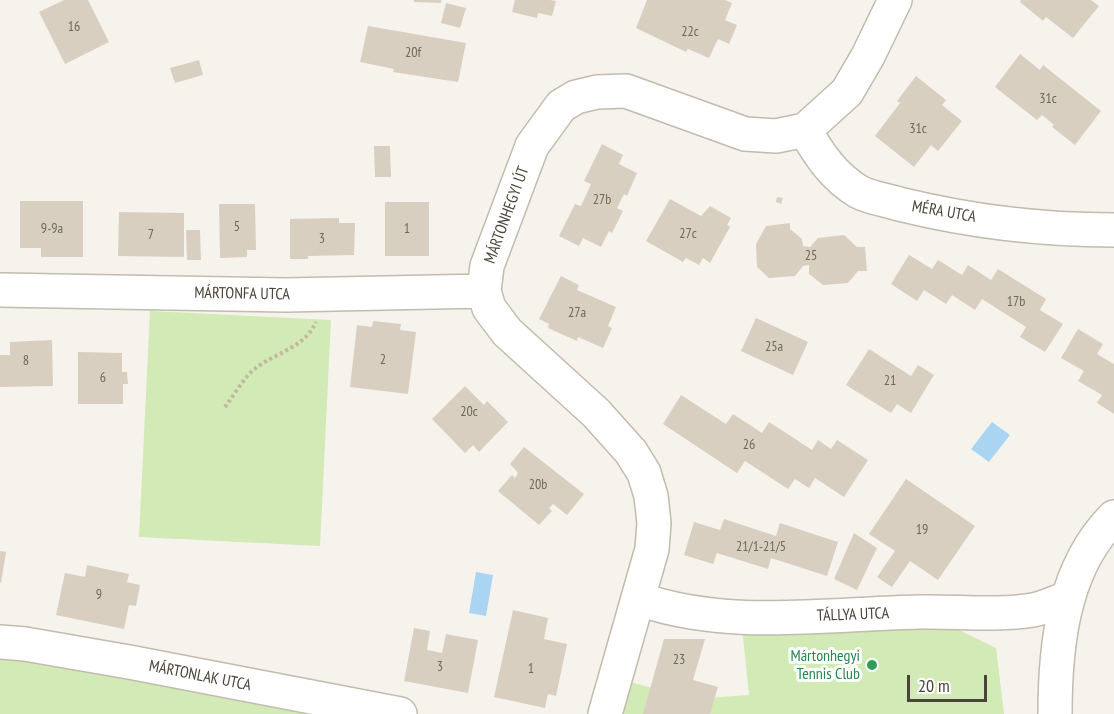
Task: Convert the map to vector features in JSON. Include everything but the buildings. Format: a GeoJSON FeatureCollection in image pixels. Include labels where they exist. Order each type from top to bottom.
{"type":"FeatureCollection","features":[{"type":"Feature","properties":{"kind":"street"},"geometry":{"type":"LineString","coordinates":[[805,130],[847,92],[868,56],[895,0]]}},
{"type":"Feature","properties":{"kind":"street","name":"MÁRTONHEGYI ÚT"},"geometry":{"type":"LineString","coordinates":[[484,291],[487,266],[532,146],[561,106],[576,97],[626,91],[745,134],[776,136],[805,130]]}},
{"type":"Feature","properties":{"kind":"street","name":"MÉRA UTCA"},"geometry":{"type":"LineString","coordinates":[[805,130],[823,162],[860,192],[955,216],[1114,230]]}},
{"type":"Feature","properties":{"kind":"street","name":"MÁRTONFA UTCA"},"geometry":{"type":"LineString","coordinates":[[0,290],[328,294],[484,291]]}},
{"type":"Feature","properties":{"kind":"street"},"geometry":{"type":"LineString","coordinates":[[484,291],[489,308],[507,332],[596,413],[632,452],[644,473],[651,496],[654,523],[652,549],[605,714]]}},
{"type":"Feature","properties":{"kind":"street"},"geometry":{"type":"LineString","coordinates":[[1055,714],[1055,676],[1068,598],[1077,571],[1101,530],[1114,517]]}},
{"type":"Feature","properties":{"kind":"street","name":"TÁLLYA UTCA"},"geometry":{"type":"LineString","coordinates":[[639,599],[699,615],[741,617],[1034,610],[1068,598]]}},
{"type":"Feature","properties":{"kind":"street","name":"MÁRTONLAK UTCA"},"geometry":{"type":"LineString","coordinates":[[0,642],[25,644],[117,660],[400,714]]}},
{"type":"Feature","properties":{"kind":"path"},"geometry":{"type":"LineString","coordinates":[[225,407],[251,372],[290,349],[313,328],[328,294]]}},
{"type":"Feature","properties":{"kind":"green space"},"geometry":{"type":"Polygon","coordinates":[[[150,311],[331,320],[320,546],[139,537],[150,311]]]}},
{"type":"Feature","properties":{"kind":"green space","name":"Mártonhegyi Tennis Club"},"geometry":{"type":"Polygon","coordinates":[[[922,612],[996,648],[1004,714],[617,714],[626,681],[693,699],[749,695],[741,617],[922,612]]]}},
{"type":"Feature","properties":{"kind":"green space"},"geometry":{"type":"Polygon","coordinates":[[[0,642],[400,714],[0,714],[0,642]]]}},
{"type":"Feature","properties":{"kind":"water"},"geometry":{"type":"Polygon","coordinates":[[[992,422],[1010,435],[989,462],[971,449],[992,422]]]}},
{"type":"Feature","properties":{"kind":"water"},"geometry":{"type":"Polygon","coordinates":[[[476,572],[493,575],[486,616],[469,613],[476,572]]]}},
{"type":"Feature","properties":{"kind":"place","name":"Mártonhegyi Tennis Club"},"geometry":{"type":"Point","coordinates":[872,665]}}]}
